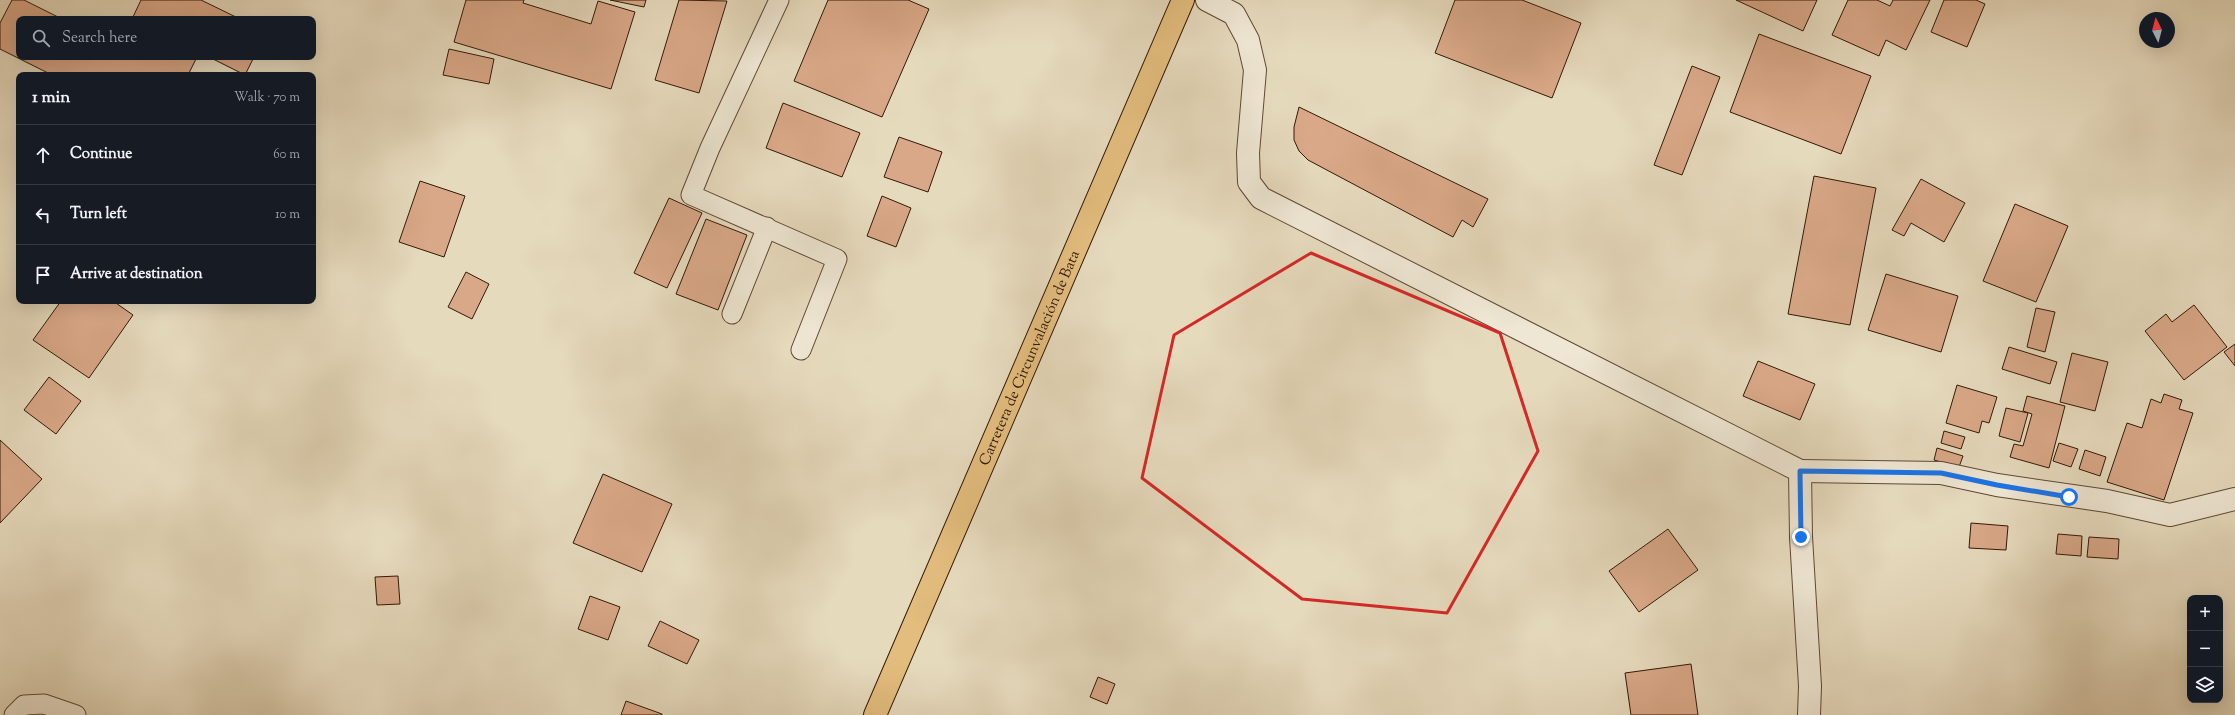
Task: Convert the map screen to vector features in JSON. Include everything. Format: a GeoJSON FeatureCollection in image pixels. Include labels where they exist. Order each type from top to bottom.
{"type":"FeatureCollection","features":[{"type":"Feature","properties":{"kind":"main road","name":"Carretera de Circunvalación de Bata"},"geometry":{"type":"LineString","coordinates":[[875,715],[1183,0]]}},
{"type":"Feature","properties":{"kind":"street"},"geometry":{"type":"LineString","coordinates":[[1207,0],[1234,14],[1248,40],[1255,70],[1248,153],[1249,182],[1261,198],[1800,471],[1941,473],[1997,485],[2107,501],[2170,514],[2235,500]]}},
{"type":"Feature","properties":{"kind":"street"},"geometry":{"type":"LineString","coordinates":[[1800,471],[1810,686],[1809,715]]}},
{"type":"Feature","properties":{"kind":"lane"},"geometry":{"type":"LineString","coordinates":[[779,0],[710,148],[691,195],[767,227],[837,259],[801,350]]}},
{"type":"Feature","properties":{"kind":"lane"},"geometry":{"type":"LineString","coordinates":[[732,314],[767,227]]}},
{"type":"Feature","properties":{"kind":"lane"},"geometry":{"type":"LineString","coordinates":[[14,715],[24,706],[44,704],[76,715]]}},
{"type":"Feature","properties":{"kind":"highlighted area"},"geometry":{"type":"Polygon","coordinates":[[[1311,253],[1500,333],[1538,451],[1447,613],[1302,599],[1142,478],[1174,335],[1311,253]]]}},
{"type":"Feature","properties":{"kind":"building"},"geometry":{"type":"Polygon","coordinates":[[[12,0],[24,0],[56,16],[16,16],[16,57],[0,49],[0,23],[12,0]]]}},
{"type":"Feature","properties":{"kind":"building"},"geometry":{"type":"Polygon","coordinates":[[[141,0],[201,0],[234,16],[133,16],[141,0]]]}},
{"type":"Feature","properties":{"kind":"building"},"geometry":{"type":"Polygon","coordinates":[[[466,0],[524,0],[523,3],[591,24],[598,1],[635,12],[611,89],[454,42],[466,0]]]}},
{"type":"Feature","properties":{"kind":"building"},"geometry":{"type":"Polygon","coordinates":[[[610,0],[646,0],[644,7],[610,0]]]}},
{"type":"Feature","properties":{"kind":"building"},"geometry":{"type":"Polygon","coordinates":[[[679,0],[727,1],[699,93],[655,80],[679,0]]]}},
{"type":"Feature","properties":{"kind":"building"},"geometry":{"type":"Polygon","coordinates":[[[828,0],[908,0],[929,9],[882,117],[794,81],[828,0]]]}},
{"type":"Feature","properties":{"kind":"building"},"geometry":{"type":"Polygon","coordinates":[[[1455,0],[1522,0],[1581,23],[1552,98],[1435,53],[1455,0]]]}},
{"type":"Feature","properties":{"kind":"building"},"geometry":{"type":"Polygon","coordinates":[[[1736,0],[1817,0],[1803,31],[1736,0]]]}},
{"type":"Feature","properties":{"kind":"building"},"geometry":{"type":"Polygon","coordinates":[[[1848,0],[1877,0],[1890,6],[1893,0],[1930,0],[1906,50],[1886,40],[1879,56],[1832,35],[1848,0]]]}},
{"type":"Feature","properties":{"kind":"building"},"geometry":{"type":"Polygon","coordinates":[[[1944,0],[1976,0],[1985,4],[1967,47],[1931,32],[1944,0]]]}},
{"type":"Feature","properties":{"kind":"building"},"geometry":{"type":"Polygon","coordinates":[[[1759,34],[1871,76],[1841,154],[1730,112],[1759,34]]]}},
{"type":"Feature","properties":{"kind":"building"},"geometry":{"type":"Polygon","coordinates":[[[449,49],[494,59],[489,84],[443,75],[449,49]]]}},
{"type":"Feature","properties":{"kind":"building"},"geometry":{"type":"Polygon","coordinates":[[[22,60],[196,60],[190,72],[46,72],[22,60]]]}},
{"type":"Feature","properties":{"kind":"building"},"geometry":{"type":"Polygon","coordinates":[[[215,60],[252,60],[246,72],[239,72],[215,60]]]}},
{"type":"Feature","properties":{"kind":"building"},"geometry":{"type":"Polygon","coordinates":[[[1692,66],[1720,77],[1682,175],[1654,165],[1692,66]]]}},
{"type":"Feature","properties":{"kind":"building"},"geometry":{"type":"Polygon","coordinates":[[[783,103],[860,133],[842,177],[766,148],[783,103]]]}},
{"type":"Feature","properties":{"kind":"building"},"geometry":{"type":"Polygon","coordinates":[[[1299,107],[1488,199],[1473,227],[1462,220],[1453,237],[1308,160],[1299,151],[1294,140],[1294,127],[1299,107]]]}},
{"type":"Feature","properties":{"kind":"building"},"geometry":{"type":"Polygon","coordinates":[[[899,137],[942,152],[928,192],[884,177],[899,137]]]}},
{"type":"Feature","properties":{"kind":"building"},"geometry":{"type":"Polygon","coordinates":[[[1814,176],[1876,188],[1850,325],[1788,314],[1814,176]]]}},
{"type":"Feature","properties":{"kind":"building"},"geometry":{"type":"Polygon","coordinates":[[[1921,179],[1965,203],[1944,242],[1911,223],[1904,236],[1892,230],[1921,179]]]}},
{"type":"Feature","properties":{"kind":"building"},"geometry":{"type":"Polygon","coordinates":[[[420,181],[465,196],[444,257],[399,242],[420,181]]]}},
{"type":"Feature","properties":{"kind":"building"},"geometry":{"type":"Polygon","coordinates":[[[882,196],[911,208],[896,247],[867,236],[882,196]]]}},
{"type":"Feature","properties":{"kind":"building"},"geometry":{"type":"Polygon","coordinates":[[[669,198],[702,213],[667,288],[634,273],[669,198]]]}},
{"type":"Feature","properties":{"kind":"building"},"geometry":{"type":"Polygon","coordinates":[[[2015,204],[2068,226],[2036,302],[1983,281],[2015,204]]]}},
{"type":"Feature","properties":{"kind":"building"},"geometry":{"type":"Polygon","coordinates":[[[706,219],[747,235],[718,310],[676,294],[706,219]]]}},
{"type":"Feature","properties":{"kind":"building"},"geometry":{"type":"Polygon","coordinates":[[[466,272],[489,284],[472,319],[448,307],[466,272]]]}},
{"type":"Feature","properties":{"kind":"building"},"geometry":{"type":"Polygon","coordinates":[[[1886,274],[1958,296],[1941,352],[1868,330],[1886,274]]]}},
{"type":"Feature","properties":{"kind":"building"},"geometry":{"type":"Polygon","coordinates":[[[59,304],[117,304],[133,315],[89,378],[33,340],[59,304]]]}},
{"type":"Feature","properties":{"kind":"building"},"geometry":{"type":"Polygon","coordinates":[[[2194,305],[2227,347],[2184,380],[2145,331],[2166,314],[2172,322],[2194,305]]]}},
{"type":"Feature","properties":{"kind":"building"},"geometry":{"type":"Polygon","coordinates":[[[2036,308],[2055,312],[2045,352],[2027,347],[2036,308]]]}},
{"type":"Feature","properties":{"kind":"building"},"geometry":{"type":"Polygon","coordinates":[[[2235,344],[2235,366],[2224,352],[2235,344]]]}},
{"type":"Feature","properties":{"kind":"building"},"geometry":{"type":"Polygon","coordinates":[[[2009,347],[2057,362],[2050,384],[2002,369],[2009,347]]]}},
{"type":"Feature","properties":{"kind":"building"},"geometry":{"type":"Polygon","coordinates":[[[2072,353],[2108,362],[2095,411],[2060,402],[2072,353]]]}},
{"type":"Feature","properties":{"kind":"building"},"geometry":{"type":"Polygon","coordinates":[[[1758,361],[1815,384],[1800,420],[1743,396],[1758,361]]]}},
{"type":"Feature","properties":{"kind":"building"},"geometry":{"type":"Polygon","coordinates":[[[49,377],[81,401],[56,434],[24,410],[49,377]]]}},
{"type":"Feature","properties":{"kind":"building"},"geometry":{"type":"Polygon","coordinates":[[[1957,385],[1997,397],[1989,423],[1982,421],[1979,433],[1946,423],[1957,385]]]}},
{"type":"Feature","properties":{"kind":"building"},"geometry":{"type":"Polygon","coordinates":[[[2164,394],[2182,400],[2179,409],[2193,413],[2164,500],[2107,482],[2127,423],[2142,428],[2151,399],[2161,403],[2164,394]]]}},
{"type":"Feature","properties":{"kind":"building"},"geometry":{"type":"Polygon","coordinates":[[[2027,396],[2065,406],[2049,468],[2010,457],[2014,444],[2023,446],[2032,414],[2023,411],[2027,396]]]}},
{"type":"Feature","properties":{"kind":"building"},"geometry":{"type":"Polygon","coordinates":[[[2006,408],[2028,413],[2020,442],[1999,436],[2006,408]]]}},
{"type":"Feature","properties":{"kind":"building"},"geometry":{"type":"Polygon","coordinates":[[[1944,431],[1965,437],[1961,449],[1941,443],[1944,431]]]}},
{"type":"Feature","properties":{"kind":"building"},"geometry":{"type":"Polygon","coordinates":[[[0,440],[42,479],[0,523],[0,440]]]}},
{"type":"Feature","properties":{"kind":"building"},"geometry":{"type":"Polygon","coordinates":[[[2059,443],[2078,449],[2071,467],[2053,461],[2059,443]]]}},
{"type":"Feature","properties":{"kind":"building"},"geometry":{"type":"Polygon","coordinates":[[[1937,448],[1963,456],[1959,467],[1934,460],[1937,448]]]}},
{"type":"Feature","properties":{"kind":"building"},"geometry":{"type":"Polygon","coordinates":[[[2085,450],[2106,457],[2100,476],[2079,469],[2085,450]]]}},
{"type":"Feature","properties":{"kind":"building"},"geometry":{"type":"Polygon","coordinates":[[[603,474],[672,504],[642,572],[573,543],[603,474]]]}},
{"type":"Feature","properties":{"kind":"building"},"geometry":{"type":"Polygon","coordinates":[[[1971,523],[2008,526],[2006,550],[1969,548],[1971,523]]]}},
{"type":"Feature","properties":{"kind":"building"},"geometry":{"type":"Polygon","coordinates":[[[1668,529],[1698,570],[1639,612],[1609,571],[1668,529]]]}},
{"type":"Feature","properties":{"kind":"building"},"geometry":{"type":"Polygon","coordinates":[[[2058,534],[2082,536],[2081,556],[2056,554],[2058,534]]]}},
{"type":"Feature","properties":{"kind":"building"},"geometry":{"type":"Polygon","coordinates":[[[2089,537],[2119,539],[2118,559],[2087,557],[2089,537]]]}},
{"type":"Feature","properties":{"kind":"building"},"geometry":{"type":"Polygon","coordinates":[[[398,576],[400,604],[377,605],[375,577],[398,576]]]}},
{"type":"Feature","properties":{"kind":"building"},"geometry":{"type":"Polygon","coordinates":[[[590,596],[620,607],[608,640],[578,629],[590,596]]]}},
{"type":"Feature","properties":{"kind":"building"},"geometry":{"type":"Polygon","coordinates":[[[660,621],[699,640],[687,664],[648,646],[660,621]]]}},
{"type":"Feature","properties":{"kind":"building"},"geometry":{"type":"Polygon","coordinates":[[[1691,664],[1698,715],[1631,715],[1625,673],[1691,664]]]}},
{"type":"Feature","properties":{"kind":"building"},"geometry":{"type":"Polygon","coordinates":[[[1098,677],[1115,684],[1107,704],[1090,697],[1098,677]]]}},
{"type":"Feature","properties":{"kind":"building"},"geometry":{"type":"Polygon","coordinates":[[[626,701],[662,714],[662,715],[621,715],[626,701]]]}},
{"type":"Feature","properties":{"kind":"route"},"geometry":{"type":"LineString","coordinates":[[1801,537],[1800,471],[1941,473],[1997,485],[2069,497]]}}]}
